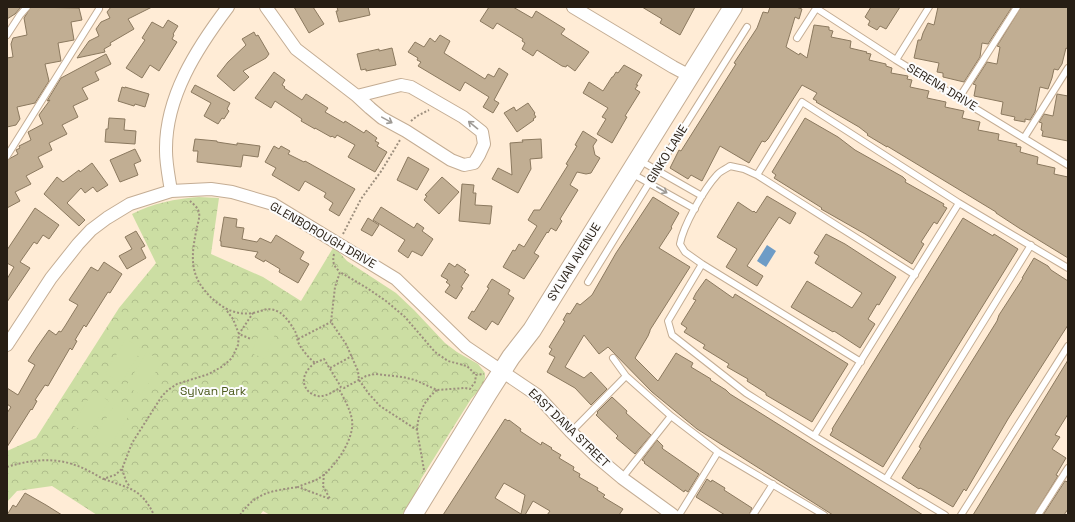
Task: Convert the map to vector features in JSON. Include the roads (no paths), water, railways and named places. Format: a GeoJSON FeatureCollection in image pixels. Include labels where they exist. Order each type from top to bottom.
{"type":"FeatureCollection","features":[{"type":"Feature","properties":{"kind":"street"},"geometry":{"type":"LineString","coordinates":[[171,191],[166,151],[168,125],[176,97],[187,70],[213,27],[228,7]]}},
{"type":"Feature","properties":{"kind":"street"},"geometry":{"type":"LineString","coordinates":[[266,7],[296,48],[357,96],[382,118],[406,131],[451,160],[464,165],[474,163],[484,144],[482,132],[463,117],[411,87],[401,85],[357,96]]}},
{"type":"Feature","properties":{"kind":"street"},"geometry":{"type":"LineString","coordinates":[[573,7],[633,44],[690,76]]}},
{"type":"Feature","properties":{"kind":"street","name":"SYLVAN AVENUE"},"geometry":{"type":"LineString","coordinates":[[413,515],[503,371],[532,330],[633,165],[733,7]]}},
{"type":"Feature","properties":{"kind":"street","name":"GLENBOROUGH DRIVE"},"geometry":{"type":"LineString","coordinates":[[7,345],[51,278],[91,230],[130,204],[171,191],[211,190],[232,192],[273,204],[396,279],[466,347],[503,371]]}},
{"type":"Feature","properties":{"kind":"street","name":"EAST DANA STREET"},"geometry":{"type":"LineString","coordinates":[[503,371],[537,395],[571,432],[596,456],[622,478],[673,515]]}},
{"type":"Feature","properties":{"kind":"lane"},"geometry":{"type":"LineString","coordinates":[[7,35],[20,14],[27,7]]}},
{"type":"Feature","properties":{"kind":"lane"},"geometry":{"type":"LineString","coordinates":[[896,60],[929,7]]}},
{"type":"Feature","properties":{"kind":"lane"},"geometry":{"type":"LineString","coordinates":[[959,98],[1017,7]]}},
{"type":"Feature","properties":{"kind":"lane"},"geometry":{"type":"LineString","coordinates":[[7,156],[98,8]]}},
{"type":"Feature","properties":{"kind":"lane"},"geometry":{"type":"LineString","coordinates":[[797,38],[817,8]]}},
{"type":"Feature","properties":{"kind":"lane","name":"SERENA DRIVE"},"geometry":{"type":"LineString","coordinates":[[817,8],[896,60],[1068,165]]}},
{"type":"Feature","properties":{"kind":"lane","name":"GINKO LANE"},"geometry":{"type":"LineString","coordinates":[[588,282],[747,27]]}},
{"type":"Feature","properties":{"kind":"lane"},"geometry":{"type":"LineString","coordinates":[[1024,138],[1068,68]]}},
{"type":"Feature","properties":{"kind":"lane"},"geometry":{"type":"LineString","coordinates":[[757,175],[802,102],[959,203],[1068,268]]}},
{"type":"Feature","properties":{"kind":"lane"},"geometry":{"type":"LineString","coordinates":[[633,165],[657,170],[702,196]]}},
{"type":"Feature","properties":{"kind":"lane"},"geometry":{"type":"LineString","coordinates":[[633,165],[649,183],[695,209]]}},
{"type":"Feature","properties":{"kind":"lane"},"geometry":{"type":"LineString","coordinates":[[861,362],[685,252],[680,244],[682,233],[702,196],[717,174],[730,166],[744,169],[757,175],[915,275]]}},
{"type":"Feature","properties":{"kind":"lane"},"geometry":{"type":"LineString","coordinates":[[814,436],[959,203]]}},
{"type":"Feature","properties":{"kind":"lane"},"geometry":{"type":"LineString","coordinates":[[886,479],[1031,245]]}},
{"type":"Feature","properties":{"kind":"lane"},"geometry":{"type":"LineString","coordinates":[[702,264],[668,321],[672,335],[746,393],[945,515]]}},
{"type":"Feature","properties":{"kind":"lane"},"geometry":{"type":"LineString","coordinates":[[961,515],[1068,346]]}},
{"type":"Feature","properties":{"kind":"lane"},"geometry":{"type":"LineString","coordinates":[[613,358],[626,376],[671,416],[718,452],[824,515]]}},
{"type":"Feature","properties":{"kind":"lane"},"geometry":{"type":"LineString","coordinates":[[571,432],[626,376]]}},
{"type":"Feature","properties":{"kind":"lane"},"geometry":{"type":"LineString","coordinates":[[622,478],[671,416]]}},
{"type":"Feature","properties":{"kind":"lane"},"geometry":{"type":"LineString","coordinates":[[679,515],[718,452]]}},
{"type":"Feature","properties":{"kind":"lane"},"geometry":{"type":"LineString","coordinates":[[1038,515],[1068,468]]}},
{"type":"Feature","properties":{"kind":"lane"},"geometry":{"type":"LineString","coordinates":[[753,515],[773,484]]}},
{"type":"Feature","properties":{"kind":"water"},"geometry":{"type":"Polygon","coordinates":[[[767,245],[776,251],[766,267],[757,261],[767,245]]]}},
{"type":"Feature","properties":{"kind":"park label","name":"Sylvan Park"},"geometry":{"type":"Point","coordinates":[213,391]}}]}
